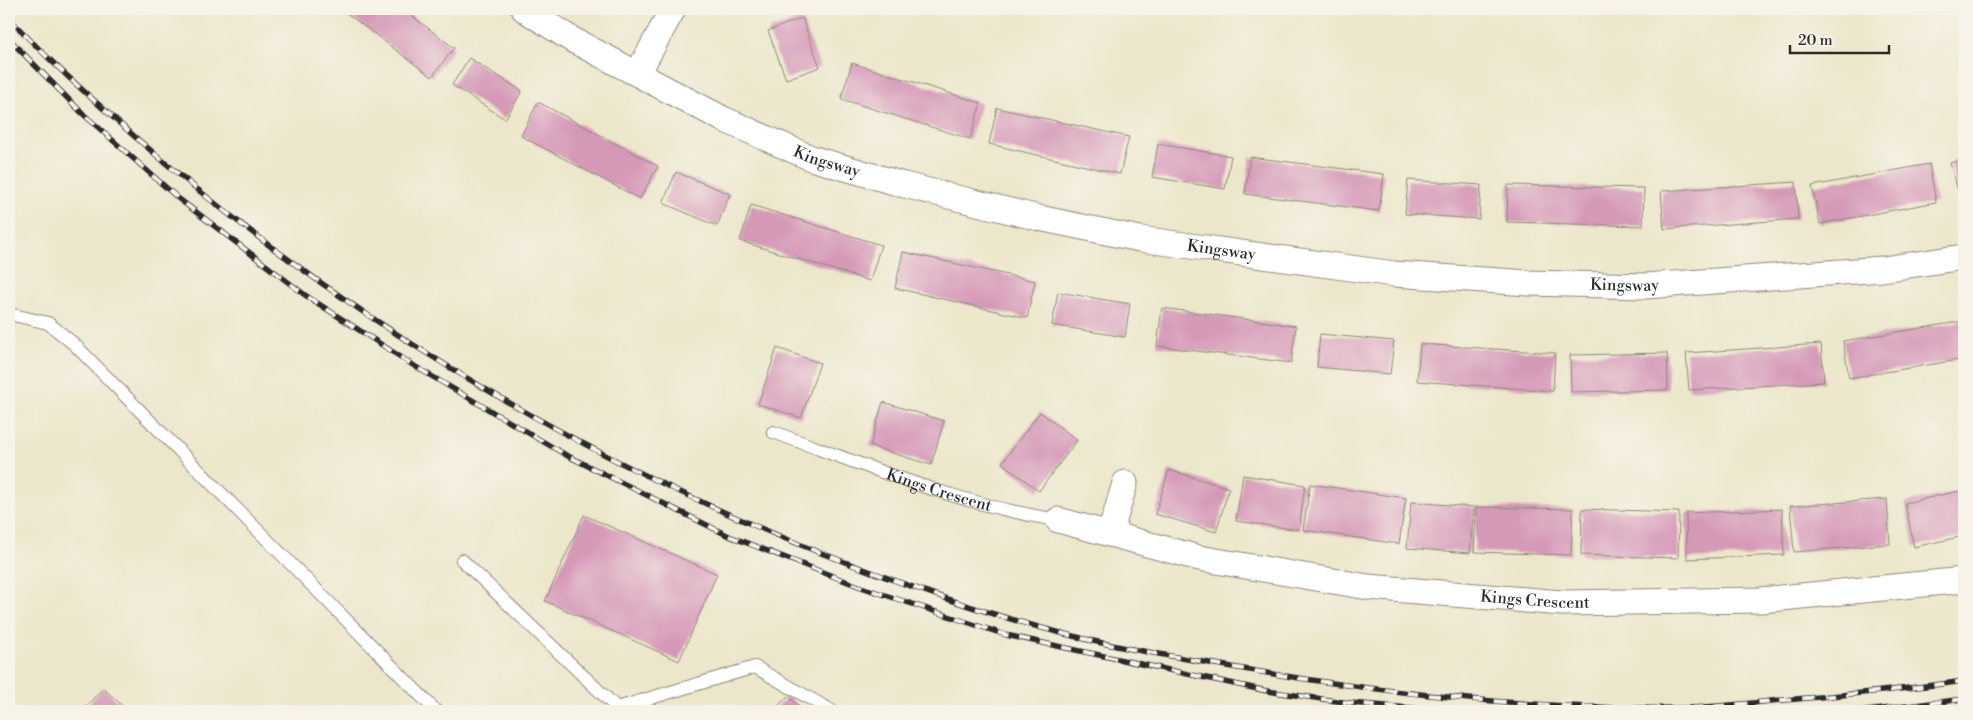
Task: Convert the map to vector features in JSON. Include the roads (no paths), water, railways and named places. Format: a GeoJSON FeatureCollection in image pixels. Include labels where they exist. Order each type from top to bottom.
{"type":"FeatureCollection","features":[{"type":"Feature","properties":{"kind":"street","name":"Kingsway"},"geometry":{"type":"LineString","coordinates":[[524,9],[571,38],[723,119],[820,161],[904,185],[1039,218],[1140,239],[1263,257],[1404,274],[1529,283],[1645,286],[1874,270],[1964,257]]}},
{"type":"Feature","properties":{"kind":"street"},"geometry":{"type":"LineString","coordinates":[[638,73],[673,9]]}},
{"type":"Feature","properties":{"kind":"street"},"geometry":{"type":"LineString","coordinates":[[1110,534],[1125,483]]}},
{"type":"Feature","properties":{"kind":"street","name":"Kings Crescent"},"geometry":{"type":"LineString","coordinates":[[1058,520],[1199,558],[1368,587],[1562,603],[1761,600],[1964,580]]}},
{"type":"Feature","properties":{"kind":"lane"},"geometry":{"type":"LineString","coordinates":[[9,314],[48,323],[74,344],[436,711]]}},
{"type":"Feature","properties":{"kind":"lane","name":"Kings Crescent"},"geometry":{"type":"LineString","coordinates":[[774,432],[933,490],[1012,513],[1058,520]]}},
{"type":"Feature","properties":{"kind":"lane"},"geometry":{"type":"LineString","coordinates":[[462,560],[617,708],[755,666],[832,711]]}},
{"type":"Feature","properties":{"kind":"railway"},"geometry":{"type":"LineString","coordinates":[[9,18],[86,93],[212,201],[292,262],[375,320],[460,374],[547,424],[637,471],[728,514],[821,553],[948,599],[1044,629],[1140,651],[1323,682],[1444,697],[1504,702],[1625,708],[1697,708],[1964,681]]}},
{"type":"Feature","properties":{"kind":"railway"},"geometry":{"type":"LineString","coordinates":[[9,39],[82,113],[179,199],[305,295],[416,367],[566,455],[729,536],[861,587],[1006,635],[1267,691],[1350,703],[1446,711]]}},
{"type":"Feature","properties":{"kind":"railway"},"geometry":{"type":"LineString","coordinates":[[1865,711],[1964,699]]}}]}
